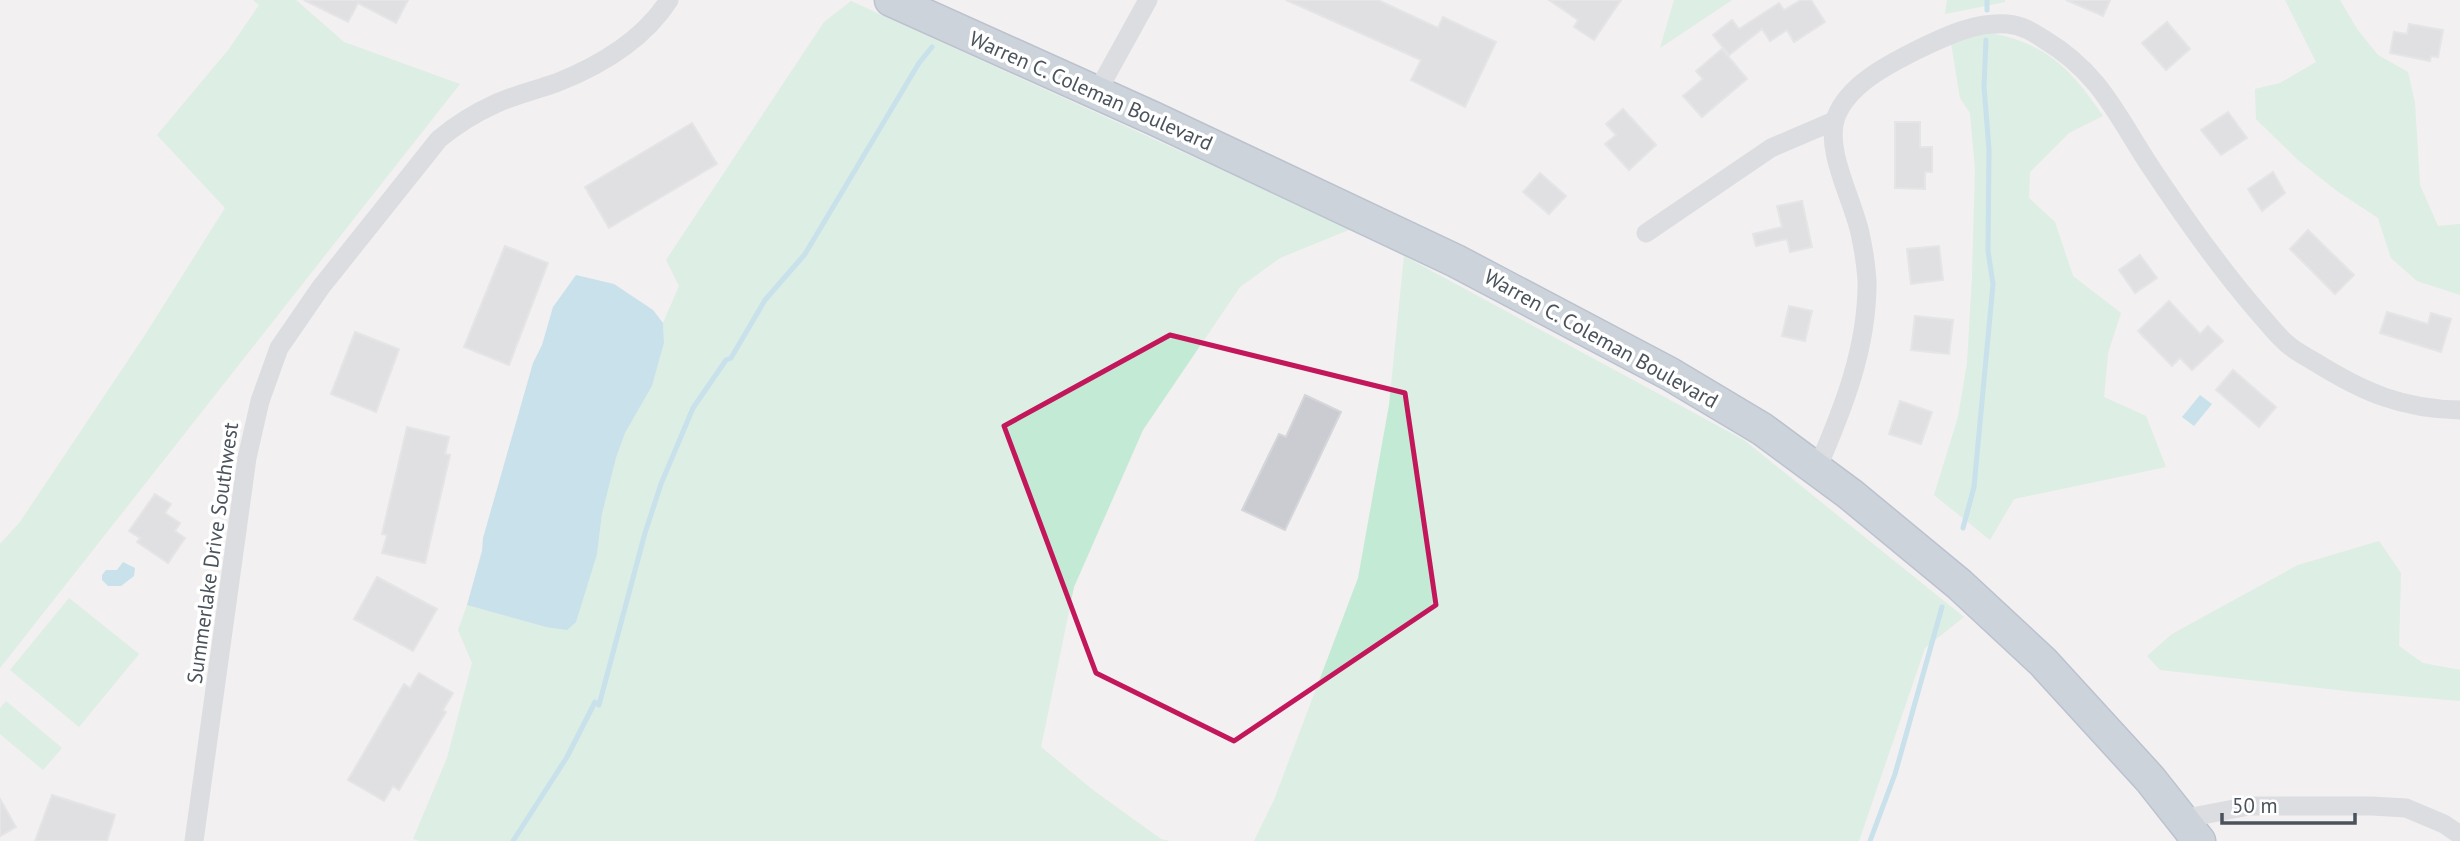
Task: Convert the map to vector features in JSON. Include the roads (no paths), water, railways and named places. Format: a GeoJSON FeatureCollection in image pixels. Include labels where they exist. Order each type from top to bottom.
{"type":"FeatureCollection","features":[{"type":"Feature","properties":{"kind":"highway","name":"Warren C. Coleman Boulevard"},"geometry":{"type":"LineString","coordinates":[[891,0],[1414,241],[1583,326],[1762,429],[1850,494],[1959,584],[2043,663],[2150,779],[2190,830]]}},
{"type":"Feature","properties":{"kind":"street","name":"Summerlake Drive Southwest"},"geometry":{"type":"LineString","coordinates":[[194,841],[247,458],[260,401],[279,348],[321,287],[439,139],[456,125],[495,104],[558,82],[618,51],[654,18],[669,0]]}},
{"type":"Feature","properties":{"kind":"street"},"geometry":{"type":"LineString","coordinates":[[1096,94],[1147,0]]}},
{"type":"Feature","properties":{"kind":"street"},"geometry":{"type":"LineString","coordinates":[[1817,469],[1847,400],[1864,325],[1867,279],[1860,233],[1832,139],[1834,121],[1842,104],[1858,87],[1895,61],[1959,30],[1983,25],[2009,24],[2027,29],[2068,54],[2087,72],[2112,103],[2153,171],[2204,246],[2286,343],[2352,385],[2385,398],[2421,407],[2460,410]]}},
{"type":"Feature","properties":{"kind":"street"},"geometry":{"type":"LineString","coordinates":[[1646,233],[1771,148],[1834,121]]}},
{"type":"Feature","properties":{"kind":"street"},"geometry":{"type":"LineString","coordinates":[[2190,830],[2249,806],[2372,806],[2406,808],[2444,824],[2460,835]]}},
{"type":"Feature","properties":{"kind":"water"},"geometry":{"type":"Polygon","coordinates":[[[576,275],[614,284],[653,310],[663,323],[664,343],[652,386],[625,433],[616,458],[602,514],[597,554],[576,622],[567,630],[546,627],[467,605],[483,538],[533,363],[542,345],[553,307],[576,275]]]}},
{"type":"Feature","properties":{"kind":"water"},"geometry":{"type":"Polygon","coordinates":[[[2200,395],[2212,404],[2194,426],[2182,417],[2200,395]]]}},
{"type":"Feature","properties":{"kind":"water"},"geometry":{"type":"Polygon","coordinates":[[[123,562],[135,568],[134,576],[121,586],[108,586],[102,580],[102,575],[106,570],[117,570],[123,562]]]}},
{"type":"Feature","properties":{"kind":"waterway"},"geometry":{"type":"LineString","coordinates":[[1987,0],[1987,10]]}},
{"type":"Feature","properties":{"kind":"waterway"},"geometry":{"type":"LineString","coordinates":[[1963,528],[1974,487],[1993,284],[1988,251],[1989,149],[1984,87],[1986,40]]}},
{"type":"Feature","properties":{"kind":"waterway"},"geometry":{"type":"LineString","coordinates":[[513,841],[567,757],[595,702],[599,705],[645,533],[661,484],[693,408],[726,360],[731,358],[765,300],[805,254],[919,63],[932,47]]}},
{"type":"Feature","properties":{"kind":"waterway"},"geometry":{"type":"LineString","coordinates":[[1870,841],[1895,774],[1942,607]]}}]}
